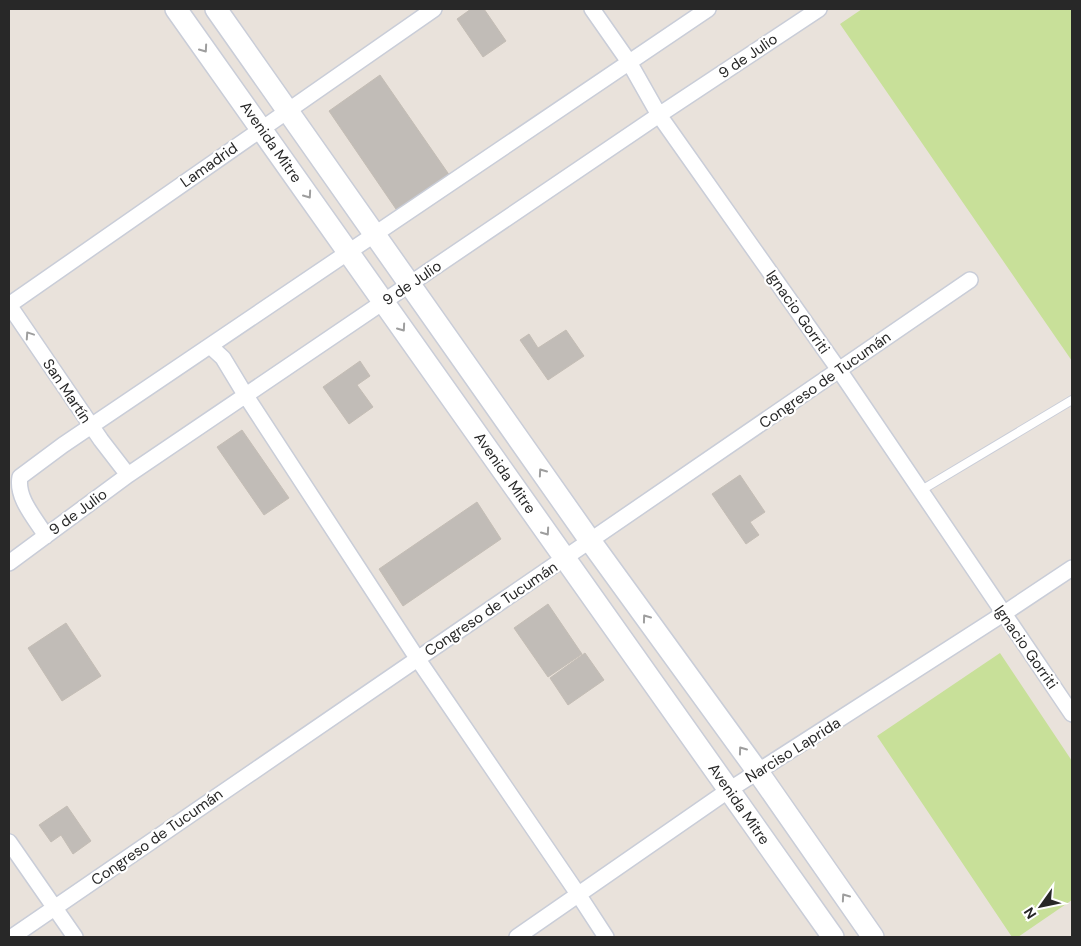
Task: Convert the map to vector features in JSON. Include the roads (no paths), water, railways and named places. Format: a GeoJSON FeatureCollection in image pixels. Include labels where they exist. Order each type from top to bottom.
{"type":"FeatureCollection","features":[{"type":"Feature","properties":{"kind":"main road","name":"Avenida Mitre"},"geometry":{"type":"LineString","coordinates":[[176,9],[833,937]]}},
{"type":"Feature","properties":{"kind":"main road","name":"Avenida Mitre"},"geometry":{"type":"LineString","coordinates":[[216,9],[591,542],[758,772],[873,937]]}},
{"type":"Feature","properties":{"kind":"street","name":"Lamadrid"},"geometry":{"type":"LineString","coordinates":[[9,305],[434,9]]}},
{"type":"Feature","properties":{"kind":"street","name":"Ignacio Gorriti"},"geometry":{"type":"LineString","coordinates":[[592,9],[629,62],[659,115],[838,370],[1072,714]]}},
{"type":"Feature","properties":{"kind":"street"},"geometry":{"type":"LineString","coordinates":[[46,536],[18,487],[20,477],[62,445],[708,9]]}},
{"type":"Feature","properties":{"kind":"street","name":"9 de Julio"},"geometry":{"type":"LineString","coordinates":[[9,563],[128,475],[659,115],[819,9]]}},
{"type":"Feature","properties":{"kind":"street","name":"Congreso de Tucumán"},"geometry":{"type":"LineString","coordinates":[[12,937],[417,658],[591,542],[970,280]]}},
{"type":"Feature","properties":{"kind":"street","name":"San Martín"},"geometry":{"type":"LineString","coordinates":[[9,305],[91,426],[128,475]]}},
{"type":"Feature","properties":{"kind":"street"},"geometry":{"type":"LineString","coordinates":[[210,346],[224,358],[246,396],[417,658],[606,937]]}},
{"type":"Feature","properties":{"kind":"street","name":"Narciso Laprida"},"geometry":{"type":"LineString","coordinates":[[517,937],[729,790],[1072,568]]}},
{"type":"Feature","properties":{"kind":"street"},"geometry":{"type":"LineString","coordinates":[[9,842],[75,937]]}},
{"type":"Feature","properties":{"kind":"lane"},"geometry":{"type":"LineString","coordinates":[[920,491],[1072,400]]}}]}
